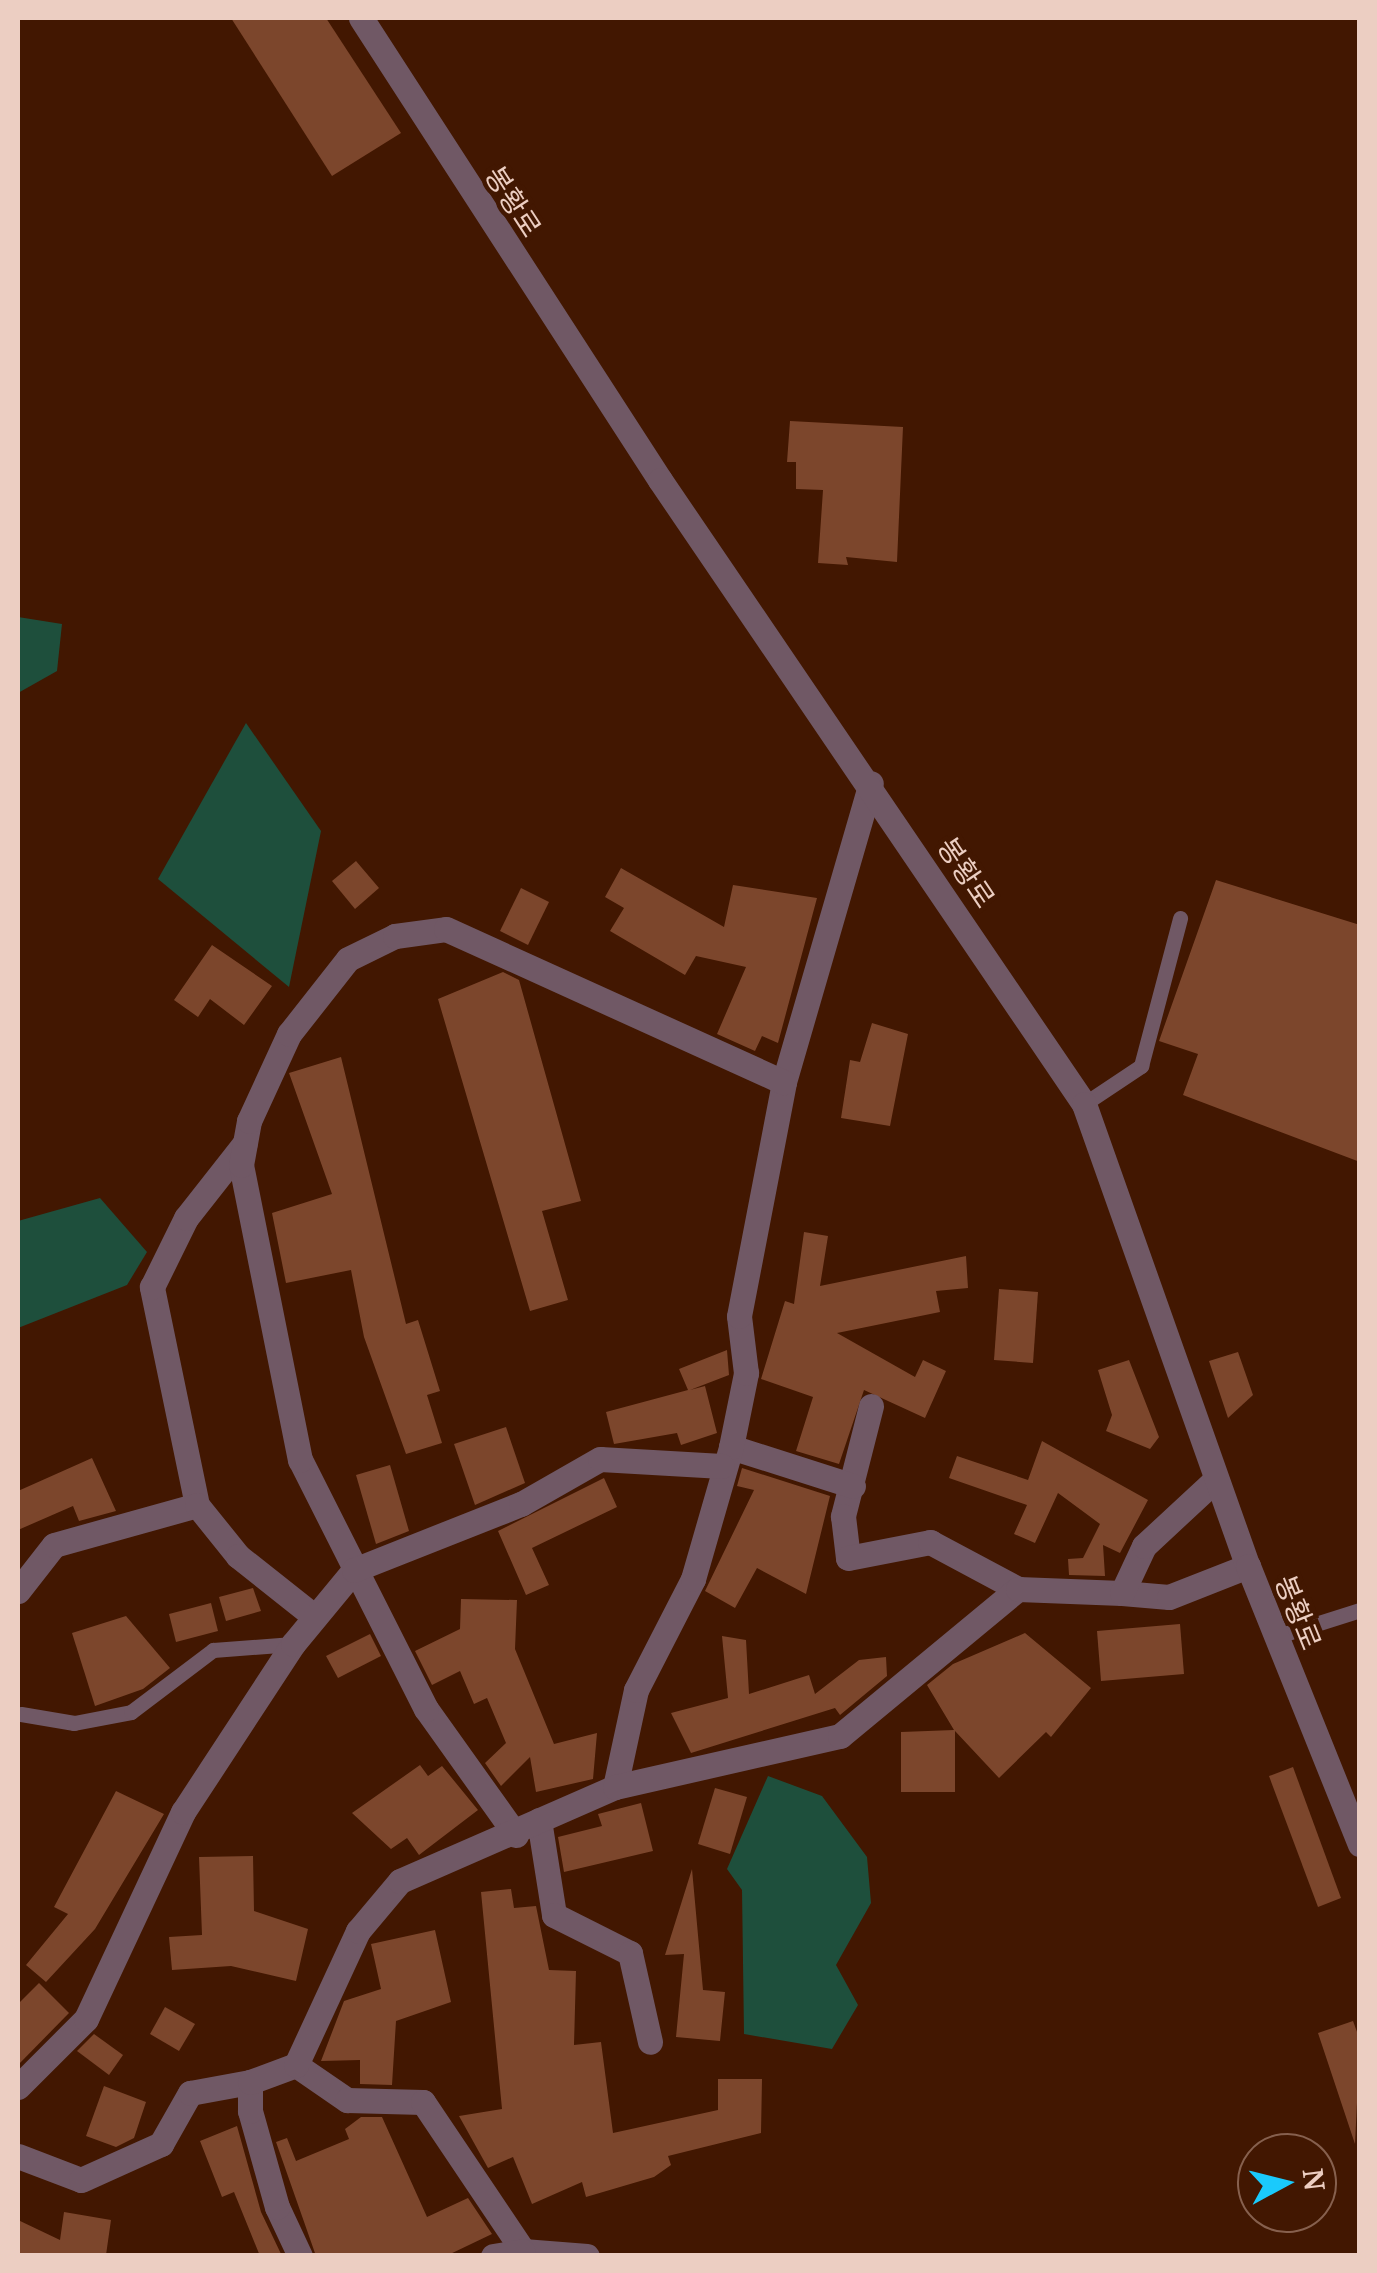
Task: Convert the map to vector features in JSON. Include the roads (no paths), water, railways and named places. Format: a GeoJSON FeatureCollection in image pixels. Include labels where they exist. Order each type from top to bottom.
{"type":"FeatureCollection","features":[{"type":"Feature","properties":{"kind":"street","name":"봉황로"},"geometry":{"type":"LineString","coordinates":[[360,18],[660,480],[871,783],[1084,1104],[1248,1566],[1360,1844]]}},
{"type":"Feature","properties":{"kind":"street"},"geometry":{"type":"LineString","coordinates":[[615,1788],[636,1690],[693,1579],[726,1456],[746,1372],[739,1316],[784,1082],[871,783]]}},
{"type":"Feature","properties":{"kind":"street"},"geometry":{"type":"LineString","coordinates":[[516,1836],[426,1709],[300,1460],[241,1165],[246,1142],[289,1034],[320,986],[348,959],[396,936],[446,929],[784,1082]]}},
{"type":"Feature","properties":{"kind":"street"},"geometry":{"type":"LineString","coordinates":[[246,1142],[186,1218],[152,1287],[197,1505],[238,1556],[315,1617]]}},
{"type":"Feature","properties":{"kind":"street"},"geometry":{"type":"LineString","coordinates":[[871,1406],[843,1516],[848,1558],[930,1542],[1018,1589],[1169,1597],[1248,1566]]}},
{"type":"Feature","properties":{"kind":"street"},"geometry":{"type":"LineString","coordinates":[[18,2087],[86,2019],[183,1812],[293,1644],[354,1570],[521,1504],[600,1459],[726,1456],[852,1486]]}},
{"type":"Feature","properties":{"kind":"street"},"geometry":{"type":"LineString","coordinates":[[1122,1593],[1144,1546],[1216,1479]]}},
{"type":"Feature","properties":{"kind":"street"},"geometry":{"type":"LineString","coordinates":[[18,1590],[54,1545],[197,1505]]}},
{"type":"Feature","properties":{"kind":"street"},"geometry":{"type":"LineString","coordinates":[[18,2156],[80,2180],[161,2144],[190,2093],[250,2082],[296,2065],[358,1931],[400,1881],[516,1836],[539,1820],[615,1788],[840,1736],[1018,1589]]}},
{"type":"Feature","properties":{"kind":"street"},"geometry":{"type":"LineString","coordinates":[[539,1820],[554,1915],[630,1953],[650,2042]]}},
{"type":"Feature","properties":{"kind":"street"},"geometry":{"type":"LineString","coordinates":[[296,2065],[347,2100],[424,2102],[523,2251]]}},
{"type":"Feature","properties":{"kind":"street"},"geometry":{"type":"LineString","coordinates":[[250,2082],[250,2111],[277,2208],[300,2256]]}},
{"type":"Feature","properties":{"kind":"street"},"geometry":{"type":"LineString","coordinates":[[493,2256],[523,2251],[587,2256]]}},
{"type":"Feature","properties":{"kind":"lane"},"geometry":{"type":"LineString","coordinates":[[1084,1104],[1141,1066],[1180,918]]}},
{"type":"Feature","properties":{"kind":"lane"},"geometry":{"type":"LineString","coordinates":[[1278,1636],[1360,1610]]}},
{"type":"Feature","properties":{"kind":"lane"},"geometry":{"type":"LineString","coordinates":[[21,1714],[74,1723],[131,1712],[213,1650],[293,1644]]}}]}
